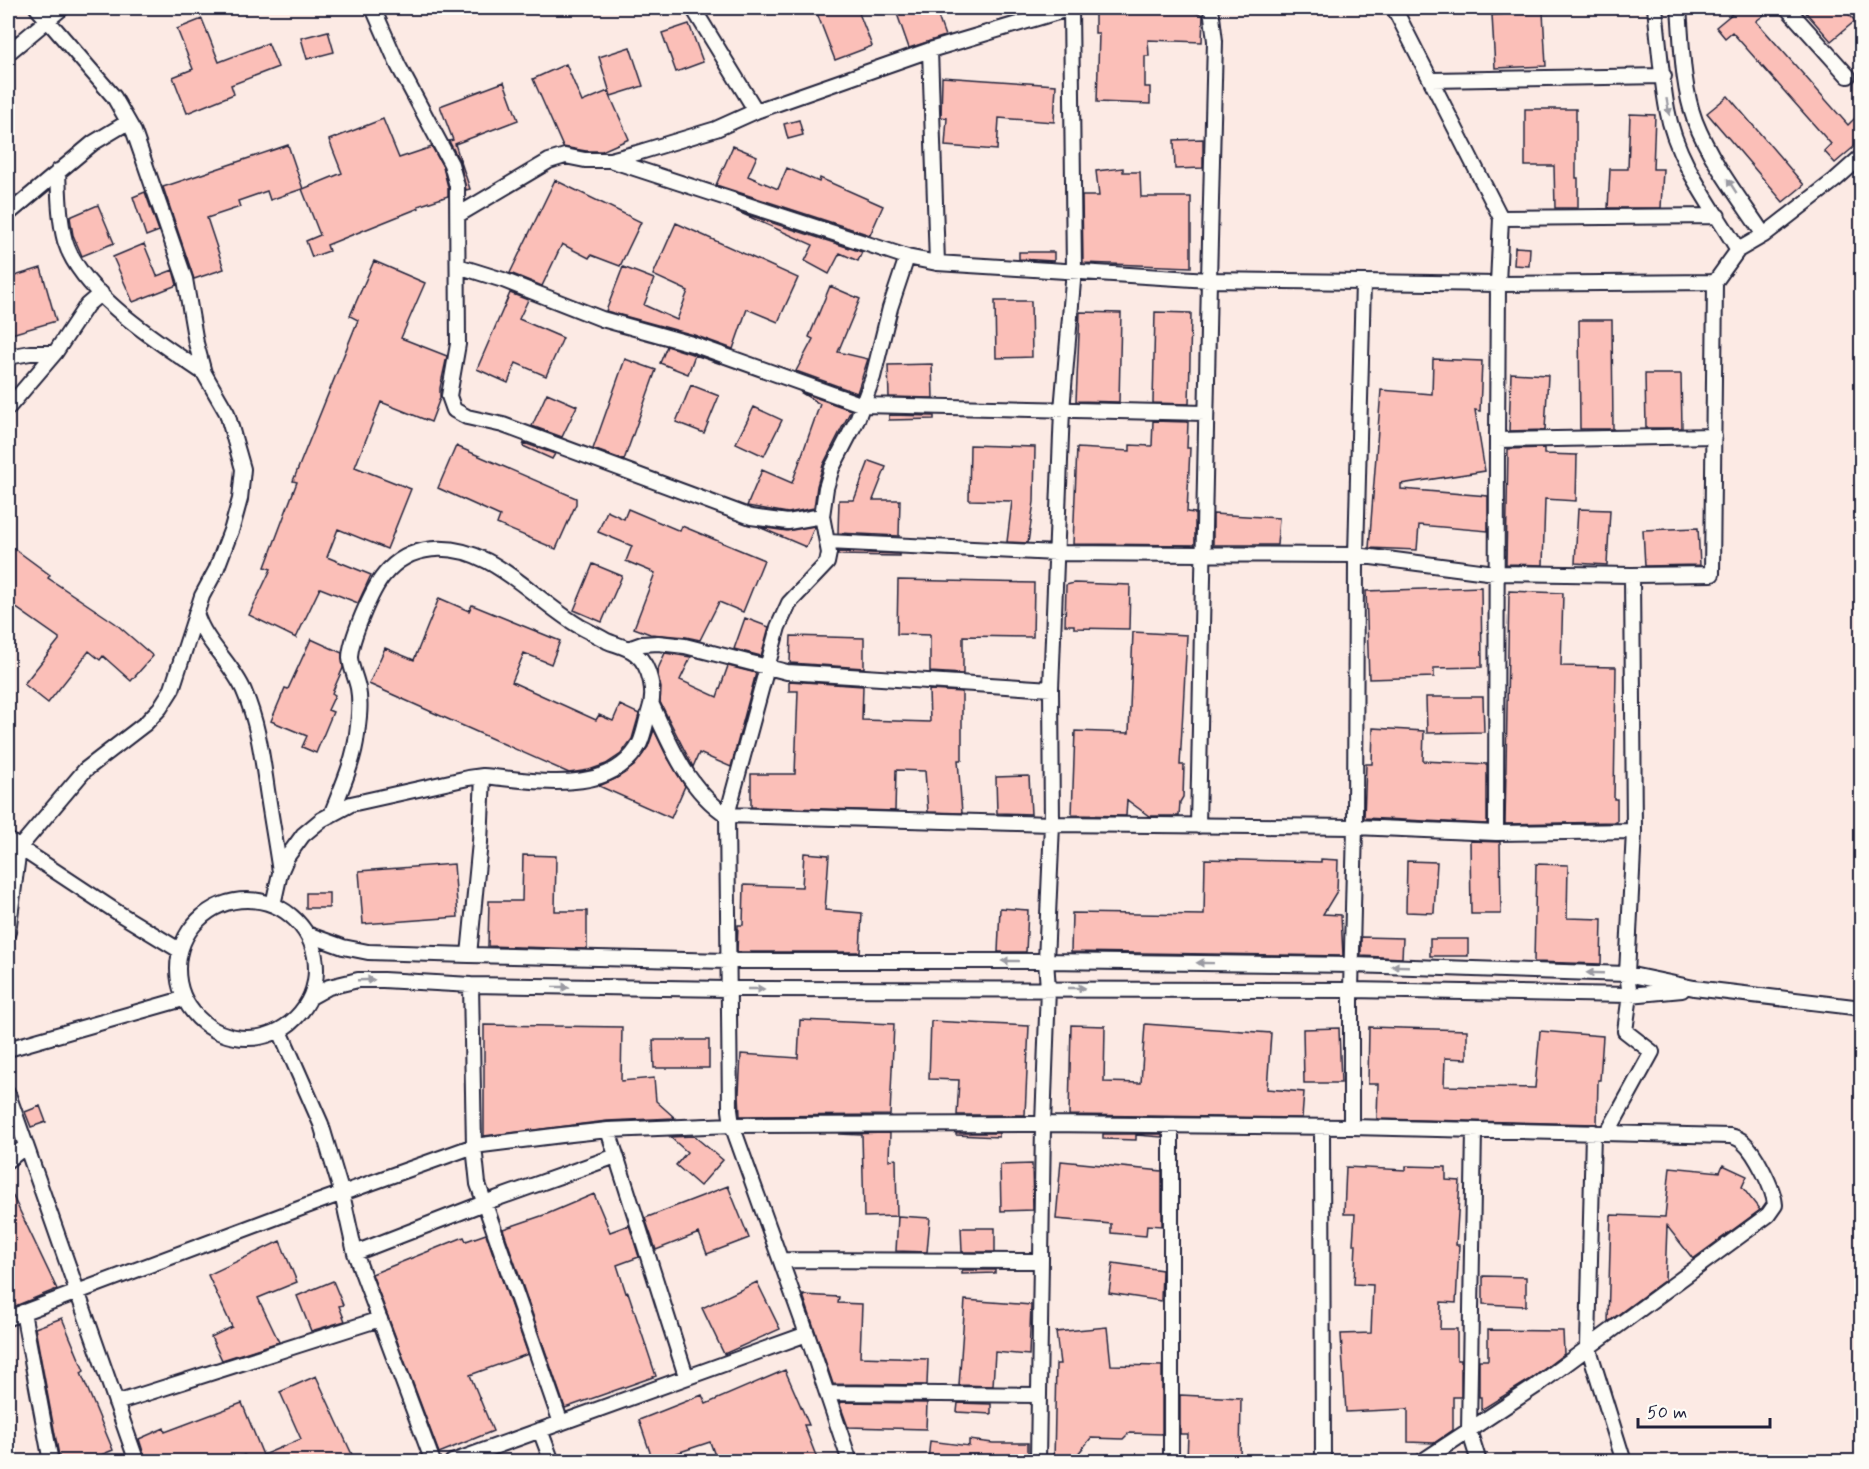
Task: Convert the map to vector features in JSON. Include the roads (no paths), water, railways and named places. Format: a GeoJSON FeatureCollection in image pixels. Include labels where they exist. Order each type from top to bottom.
{"type":"FeatureCollection","features":[{"type":"Feature","properties":{"kind":"street"},"geometry":{"type":"LineString","coordinates":[[8,932],[13,844],[85,770],[128,739],[160,708],[172,689],[196,613],[232,528],[240,498],[243,469],[227,413],[204,373],[196,343],[185,279],[148,171],[128,122],[114,97],[37,8]]}},
{"type":"Feature","properties":{"kind":"street"},"geometry":{"type":"LineString","coordinates":[[8,53],[62,8]]}},
{"type":"Feature","properties":{"kind":"street"},"geometry":{"type":"LineString","coordinates":[[373,8],[398,65],[451,164],[457,186],[458,344],[449,396],[458,414],[502,425],[751,517],[788,522],[822,516]]}},
{"type":"Feature","properties":{"kind":"street"},"geometry":{"type":"LineString","coordinates":[[693,8],[756,111]]}},
{"type":"Feature","properties":{"kind":"street"},"geometry":{"type":"LineString","coordinates":[[458,215],[549,160],[565,156],[585,160],[610,160],[716,129],[756,111],[930,50],[1071,8],[1074,270],[1062,410],[1051,689],[1052,824],[1046,961],[1048,988],[1043,1124],[1038,1461]]}},
{"type":"Feature","properties":{"kind":"street"},"geometry":{"type":"LineString","coordinates":[[1197,826],[1215,41],[1211,8]]}},
{"type":"Feature","properties":{"kind":"street"},"geometry":{"type":"LineString","coordinates":[[1394,8],[1501,218],[1498,284],[1495,573],[1496,833]]}},
{"type":"Feature","properties":{"kind":"street"},"geometry":{"type":"LineString","coordinates":[[1655,8],[1667,111],[1678,144],[1692,176],[1738,250]]}},
{"type":"Feature","properties":{"kind":"street"},"geometry":{"type":"LineString","coordinates":[[1679,8],[1689,99],[1695,121],[1710,153],[1764,235]]}},
{"type":"Feature","properties":{"kind":"street"},"geometry":{"type":"LineString","coordinates":[[1787,8],[1848,76]]}},
{"type":"Feature","properties":{"kind":"street"},"geometry":{"type":"LineString","coordinates":[[930,50],[937,263]]}},
{"type":"Feature","properties":{"kind":"street"},"geometry":{"type":"LineString","coordinates":[[1431,80],[1664,75]]}},
{"type":"Feature","properties":{"kind":"street"},"geometry":{"type":"LineString","coordinates":[[8,214],[93,143],[128,122]]}},
{"type":"Feature","properties":{"kind":"street"},"geometry":{"type":"LineString","coordinates":[[828,542],[1057,553],[1356,555],[1495,573],[1712,574],[1715,282],[1738,250],[1764,235],[1862,156]]}},
{"type":"Feature","properties":{"kind":"street"},"geometry":{"type":"LineString","coordinates":[[610,160],[907,257],[937,263],[1209,280],[1498,284],[1715,282]]}},
{"type":"Feature","properties":{"kind":"street"},"geometry":{"type":"LineString","coordinates":[[58,171],[60,213],[65,242],[76,265],[101,293],[151,336],[204,373]]}},
{"type":"Feature","properties":{"kind":"street"},"geometry":{"type":"LineString","coordinates":[[1501,218],[1718,216]]}},
{"type":"Feature","properties":{"kind":"street"},"geometry":{"type":"LineString","coordinates":[[850,1461],[732,1125],[728,989],[727,815],[778,627],[789,603],[826,563],[829,553],[822,516],[826,488],[832,468],[857,420],[873,377],[890,308],[907,257]]}},
{"type":"Feature","properties":{"kind":"street"},"geometry":{"type":"LineString","coordinates":[[458,266],[503,280],[602,319],[692,344],[862,405],[1205,412]]}},
{"type":"Feature","properties":{"kind":"street"},"geometry":{"type":"LineString","coordinates":[[1351,1127],[1356,555],[1363,282]]}},
{"type":"Feature","properties":{"kind":"street"},"geometry":{"type":"LineString","coordinates":[[8,408],[55,353],[92,299],[101,293]]}},
{"type":"Feature","properties":{"kind":"street"},"geometry":{"type":"LineString","coordinates":[[8,357],[30,353],[55,353]]}},
{"type":"Feature","properties":{"kind":"street"},"geometry":{"type":"LineString","coordinates":[[1497,440],[1714,436]]}},
{"type":"Feature","properties":{"kind":"street"},"geometry":{"type":"LineString","coordinates":[[273,905],[280,873],[287,857],[303,836],[331,815],[351,804],[448,781],[483,776],[583,782],[600,777],[616,768],[631,756],[640,742],[652,705],[652,688],[648,671],[637,654],[579,626],[484,560],[447,549],[421,550],[404,556],[393,565],[375,587],[351,647],[350,660],[360,700],[357,736],[350,766],[331,815]]}},
{"type":"Feature","properties":{"kind":"street"},"geometry":{"type":"LineString","coordinates":[[1608,1132],[1652,1052],[1625,1031],[1630,995],[1627,975],[1634,831],[1632,575]]}},
{"type":"Feature","properties":{"kind":"street"},"geometry":{"type":"LineString","coordinates":[[196,613],[208,638],[234,672],[253,713],[262,747],[280,873]]}},
{"type":"Feature","properties":{"kind":"street"},"geometry":{"type":"LineString","coordinates":[[628,649],[642,644],[658,643],[685,646],[787,672],[1051,689]]}},
{"type":"Feature","properties":{"kind":"street"},"geometry":{"type":"LineString","coordinates":[[652,705],[685,770],[712,805],[727,815],[1496,833],[1634,831]]}},
{"type":"Feature","properties":{"kind":"street"},"geometry":{"type":"LineString","coordinates":[[469,955],[480,843],[483,776]]}},
{"type":"Feature","properties":{"kind":"street"},"geometry":{"type":"LineString","coordinates":[[13,844],[179,950]]}},
{"type":"Feature","properties":{"kind":"street"},"geometry":{"type":"LineString","coordinates":[[250,900],[273,905],[292,917],[307,934],[315,954],[316,976],[311,997],[298,1016],[280,1031],[259,1038],[236,1039],[214,1031],[196,1018],[183,999],[177,975],[179,950],[189,929],[206,912],[227,902],[250,900]]}},
{"type":"Feature","properties":{"kind":"street"},"geometry":{"type":"LineString","coordinates":[[307,934],[343,947],[368,952],[728,961],[1046,961],[1353,965],[1627,975],[1694,988],[1862,1008]]}},
{"type":"Feature","properties":{"kind":"street"},"geometry":{"type":"LineString","coordinates":[[311,997],[329,987],[358,980],[471,985],[728,989],[1351,990],[1630,995],[1694,988]]}},
{"type":"Feature","properties":{"kind":"street"},"geometry":{"type":"LineString","coordinates":[[471,985],[474,1146],[478,1184],[561,1423]]}},
{"type":"Feature","properties":{"kind":"street"},"geometry":{"type":"LineString","coordinates":[[8,1049],[183,999]]}},
{"type":"Feature","properties":{"kind":"street"},"geometry":{"type":"LineString","coordinates":[[280,1031],[321,1124],[342,1194],[355,1253],[433,1461]]}},
{"type":"Feature","properties":{"kind":"street"},"geometry":{"type":"LineString","coordinates":[[8,1094],[137,1461]]}},
{"type":"Feature","properties":{"kind":"street"},"geometry":{"type":"LineString","coordinates":[[8,1318],[474,1146],[608,1130],[732,1125],[1043,1124],[1351,1127],[1730,1136],[1741,1139],[1750,1148],[1775,1195],[1775,1205],[1768,1215],[1536,1386],[1421,1461]]}},
{"type":"Feature","properties":{"kind":"street"},"geometry":{"type":"LineString","coordinates":[[1171,1125],[1172,1461]]}},
{"type":"Feature","properties":{"kind":"street"},"geometry":{"type":"LineString","coordinates":[[1322,1127],[1323,1461]]}},
{"type":"Feature","properties":{"kind":"street"},"geometry":{"type":"LineString","coordinates":[[608,1130],[686,1376]]}},
{"type":"Feature","properties":{"kind":"street"},"geometry":{"type":"LineString","coordinates":[[1474,1130],[1469,1430],[1479,1461]]}},
{"type":"Feature","properties":{"kind":"street"},"geometry":{"type":"LineString","coordinates":[[1593,1132],[1588,1346],[1624,1461]]}},
{"type":"Feature","properties":{"kind":"street"},"geometry":{"type":"LineString","coordinates":[[8,1160],[26,1147]]}},
{"type":"Feature","properties":{"kind":"street"},"geometry":{"type":"LineString","coordinates":[[355,1253],[484,1203],[616,1156]]}},
{"type":"Feature","properties":{"kind":"street"},"geometry":{"type":"LineString","coordinates":[[780,1260],[1041,1261]]}},
{"type":"Feature","properties":{"kind":"street"},"geometry":{"type":"LineString","coordinates":[[24,1312],[51,1461]]}},
{"type":"Feature","properties":{"kind":"street"},"geometry":{"type":"LineString","coordinates":[[116,1403],[380,1319]]}},
{"type":"Feature","properties":{"kind":"street"},"geometry":{"type":"LineString","coordinates":[[452,1461],[807,1334]]}},
{"type":"Feature","properties":{"kind":"street"},"geometry":{"type":"LineString","coordinates":[[827,1393],[1039,1395]]}},
{"type":"Feature","properties":{"kind":"street"},"geometry":{"type":"LineString","coordinates":[[540,1430],[552,1461]]}}]}
